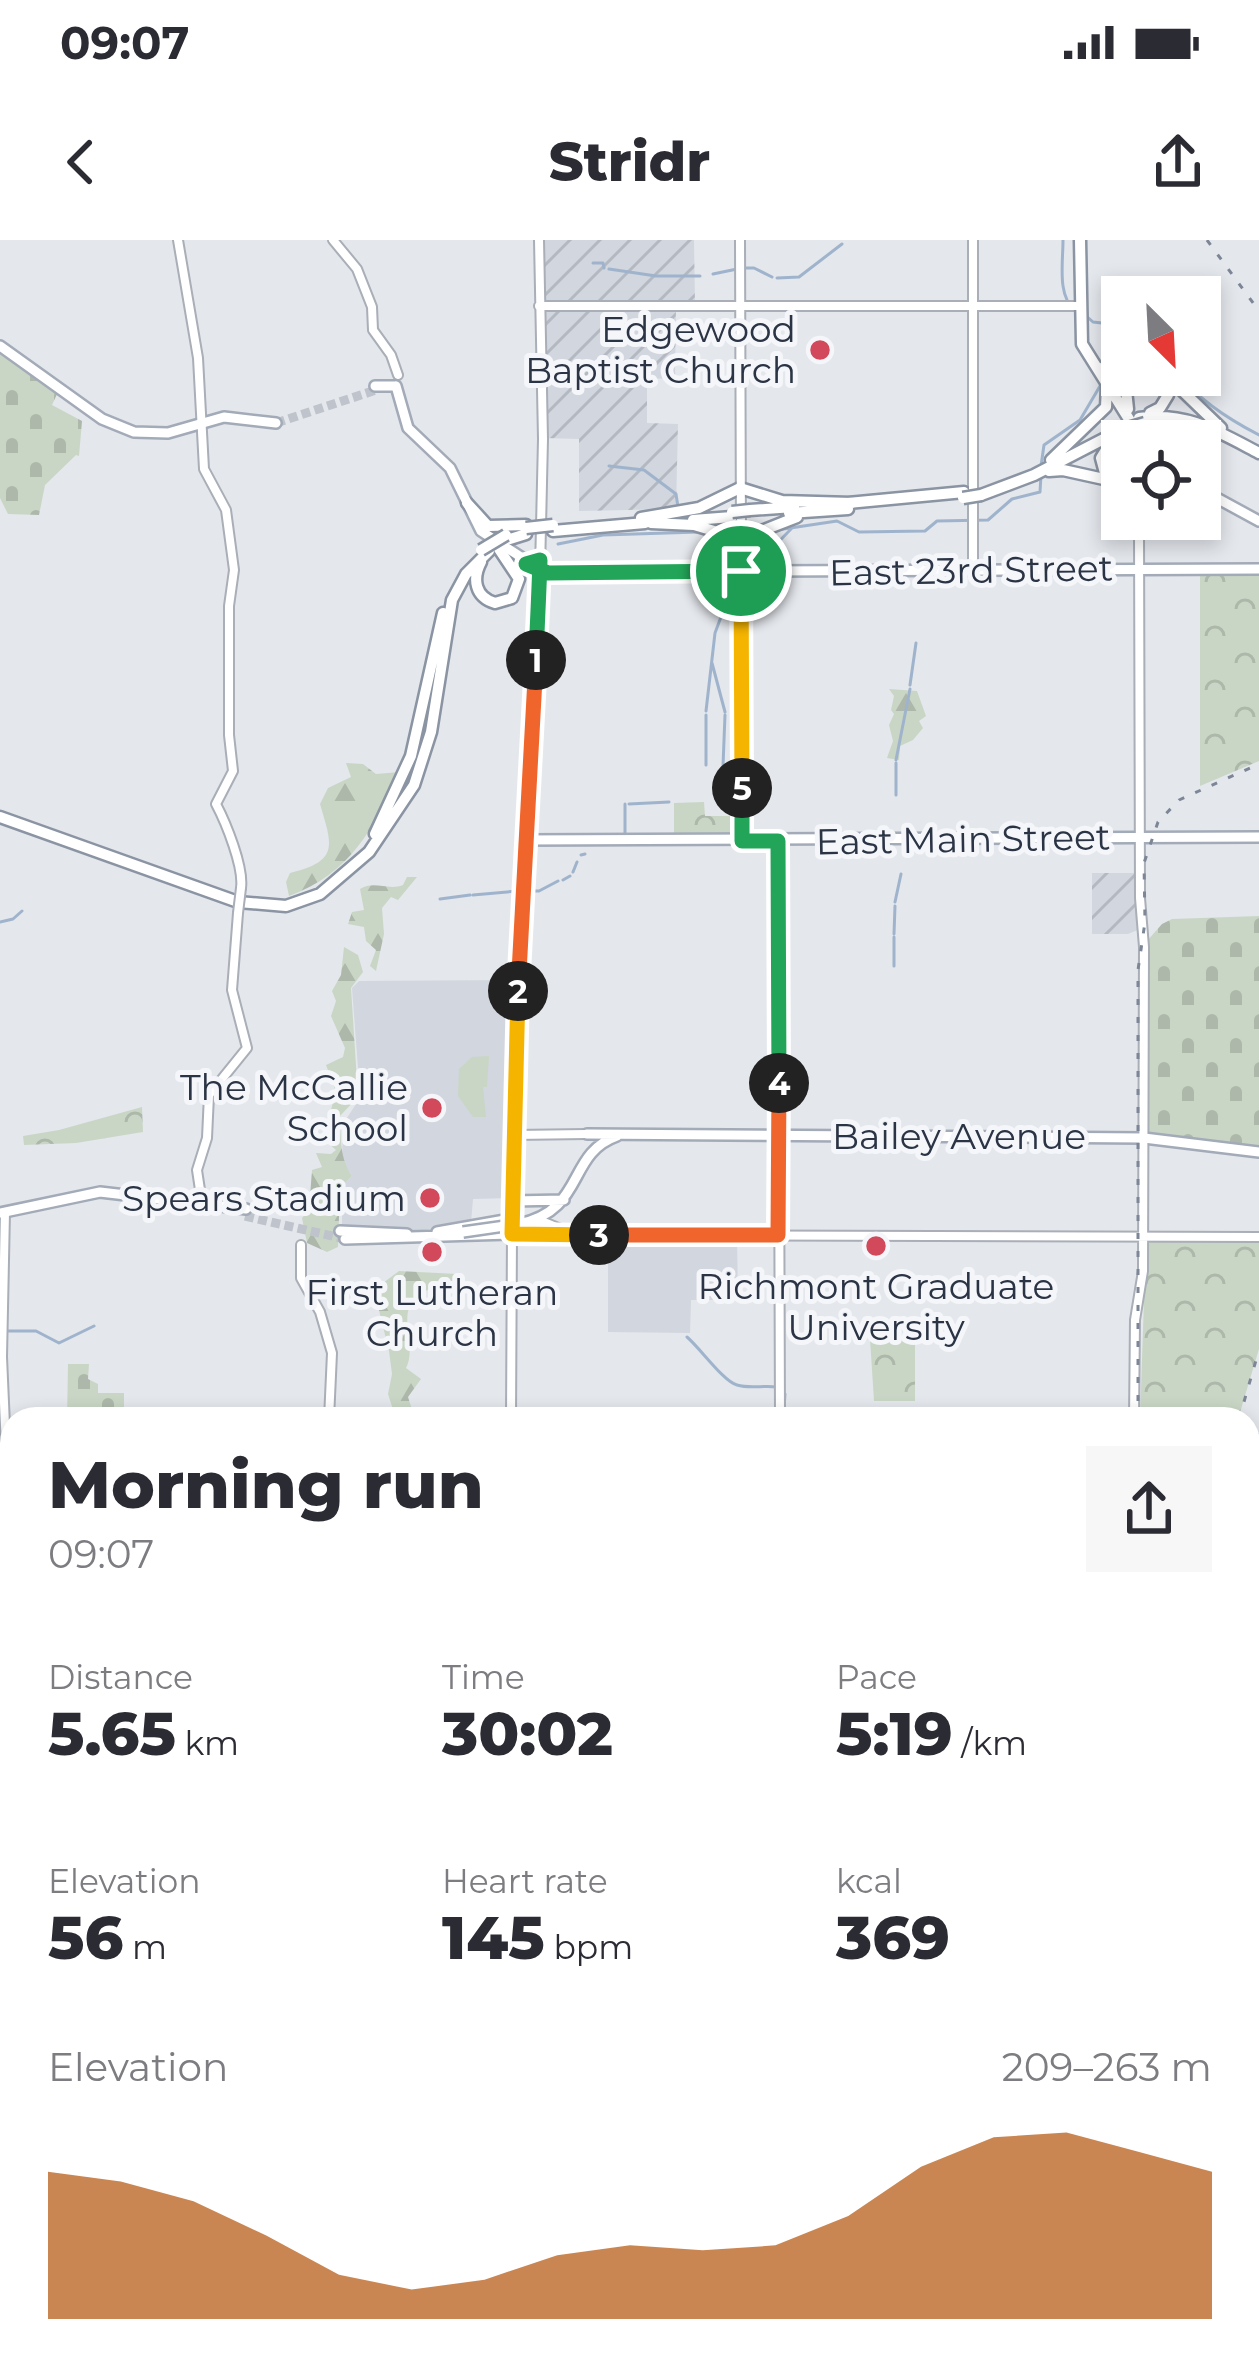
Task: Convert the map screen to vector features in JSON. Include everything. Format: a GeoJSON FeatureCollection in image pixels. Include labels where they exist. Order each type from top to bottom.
{"type":"FeatureCollection","features":[{"type":"Feature","properties":{"kind":"highway"},"geometry":{"type":"LineString","coordinates":[[1080,240],[1081,340],[1101,376]]}},
{"type":"Feature","properties":{"kind":"highway"},"geometry":{"type":"LineString","coordinates":[[1094,365],[1101,369]]}},
{"type":"Feature","properties":{"kind":"highway"},"geometry":{"type":"LineString","coordinates":[[1051,460],[1106,407],[1105,396]]}},
{"type":"Feature","properties":{"kind":"highway"},"geometry":{"type":"LineString","coordinates":[[1116,396],[1133,420]]}},
{"type":"Feature","properties":{"kind":"highway"},"geometry":{"type":"LineString","coordinates":[[1124,406],[1125,396]]}},
{"type":"Feature","properties":{"kind":"highway"},"geometry":{"type":"LineString","coordinates":[[1187,396],[1259,457]]}},
{"type":"Feature","properties":{"kind":"highway"},"geometry":{"type":"LineString","coordinates":[[1221,435],[1243,445]]}},
{"type":"Feature","properties":{"kind":"highway"},"geometry":{"type":"LineString","coordinates":[[980,491],[1101,437]]}},
{"type":"Feature","properties":{"kind":"highway"},"geometry":{"type":"LineString","coordinates":[[1034,475],[1101,438]]}},
{"type":"Feature","properties":{"kind":"highway"},"geometry":{"type":"LineString","coordinates":[[1221,439],[1259,457]]}},
{"type":"Feature","properties":{"kind":"highway"},"geometry":{"type":"LineString","coordinates":[[646,521],[694,525],[741,539],[791,518],[964,495],[1058,470],[1101,477]]}},
{"type":"Feature","properties":{"kind":"highway"},"geometry":{"type":"LineString","coordinates":[[646,521],[699,508],[740,488],[782,501],[852,503]]}},
{"type":"Feature","properties":{"kind":"highway"},"geometry":{"type":"LineString","coordinates":[[750,513],[964,495]]}},
{"type":"Feature","properties":{"kind":"highway"},"geometry":{"type":"LineString","coordinates":[[467,503],[488,526],[526,529],[826,511]]}},
{"type":"Feature","properties":{"kind":"highway"},"geometry":{"type":"LineString","coordinates":[[333,883],[374,836],[400,787],[417,734],[446,602],[460,573],[495,545],[526,529]]}},
{"type":"Feature","properties":{"kind":"highway"},"geometry":{"type":"LineString","coordinates":[[495,545],[519,579],[508,601],[491,602],[480,593],[476,577],[495,545]]}},
{"type":"Feature","properties":{"kind":"highway"},"geometry":{"type":"LineString","coordinates":[[2,817],[250,905],[286,906],[333,883],[380,839],[414,785],[431,732],[452,600],[466,574],[495,545]]}},
{"type":"Feature","properties":{"kind":"main road"},"geometry":{"type":"LineString","coordinates":[[178,240],[203,409],[204,469],[226,509],[234,570],[229,606],[233,771],[216,804],[242,879],[232,990],[247,1048],[208,1095],[207,1138],[196,1170],[202,1203]]}},
{"type":"Feature","properties":{"kind":"main road"},"geometry":{"type":"LineString","coordinates":[[333,240],[357,269],[372,307],[374,330],[391,355],[390,387],[408,428],[450,468],[478,526],[495,545]]}},
{"type":"Feature","properties":{"kind":"main road"},"geometry":{"type":"LineString","coordinates":[[511,1407],[512,1201],[524,840],[542,571],[539,240]]}},
{"type":"Feature","properties":{"kind":"main road"},"geometry":{"type":"LineString","coordinates":[[740,240],[742,841]]}},
{"type":"Feature","properties":{"kind":"main road"},"geometry":{"type":"LineString","coordinates":[[973,240],[974,571]]}},
{"type":"Feature","properties":{"kind":"main road"},"geometry":{"type":"LineString","coordinates":[[538,306],[1080,306]]}},
{"type":"Feature","properties":{"kind":"main road"},"geometry":{"type":"LineString","coordinates":[[0,346],[120,428],[168,433],[217,418],[272,422]]}},
{"type":"Feature","properties":{"kind":"main road"},"geometry":{"type":"LineString","coordinates":[[203,409],[217,418]]}},
{"type":"Feature","properties":{"kind":"main road"},"geometry":{"type":"LineString","coordinates":[[1221,500],[1259,521]]}},
{"type":"Feature","properties":{"kind":"main road"},"geometry":{"type":"LineString","coordinates":[[1134,1407],[1135,1319],[1143,1271],[1144,1138],[1138,540]]}},
{"type":"Feature","properties":{"kind":"main road","name":"East 23rd Street"},"geometry":{"type":"LineString","coordinates":[[495,545],[542,571],[1259,569]]}},
{"type":"Feature","properties":{"kind":"main road","name":"East Main Street"},"geometry":{"type":"LineString","coordinates":[[524,840],[1259,837]]}},
{"type":"Feature","properties":{"kind":"main road"},"geometry":{"type":"LineString","coordinates":[[778,841],[780,1407]]}},
{"type":"Feature","properties":{"kind":"main road","name":"Bailey Avenue"},"geometry":{"type":"LineString","coordinates":[[514,1135],[1144,1138],[1259,1152]]}},
{"type":"Feature","properties":{"kind":"main road"},"geometry":{"type":"LineString","coordinates":[[524,1223],[564,1201],[590,1152],[622,1135]]}},
{"type":"Feature","properties":{"kind":"main road"},"geometry":{"type":"LineString","coordinates":[[6,1407],[3,1213],[94,1192],[202,1203],[245,1213]]}},
{"type":"Feature","properties":{"kind":"main road"},"geometry":{"type":"LineString","coordinates":[[512,1201],[549,1209]]}},
{"type":"Feature","properties":{"kind":"main road"},"geometry":{"type":"LineString","coordinates":[[549,1209],[560,1230]]}},
{"type":"Feature","properties":{"kind":"main road"},"geometry":{"type":"LineString","coordinates":[[434,1235],[505,1220],[512,1214]]}},
{"type":"Feature","properties":{"kind":"main road"},"geometry":{"type":"LineString","coordinates":[[434,1235],[544,1222],[581,1234]]}},
{"type":"Feature","properties":{"kind":"main road"},"geometry":{"type":"LineString","coordinates":[[343,1235],[1257,1238]]}},
{"type":"Feature","properties":{"kind":"main road"},"geometry":{"type":"LineString","coordinates":[[301,1245],[302,1278],[320,1312],[332,1353],[330,1407]]}},
{"type":"Feature","properties":{"kind":"shaded area"},"geometry":{"type":"Polygon","coordinates":[[[541,240],[694,240],[695,305],[676,305],[675,378],[647,379],[647,423],[678,424],[676,509],[579,511],[579,439],[545,438],[541,240]]]}},
{"type":"Feature","properties":{"kind":"shaded area"},"geometry":{"type":"Polygon","coordinates":[[[1092,873],[1138,873],[1140,929],[1128,934],[1092,934],[1092,873]]]}},
{"type":"Feature","properties":{"kind":"shaded area","name":"The McCallie School"},"geometry":{"type":"Polygon","coordinates":[[[516,980],[510,1198],[473,1199],[471,1223],[422,1230],[342,1227],[342,1186],[352,1176],[342,1162],[343,1124],[358,1101],[359,1081],[352,988],[359,981],[516,980]]]}},
{"type":"Feature","properties":{"kind":"shaded area"},"geometry":{"type":"Polygon","coordinates":[[[608,1237],[737,1239],[738,1300],[691,1300],[690,1333],[608,1332],[608,1237]]]}},
{"type":"Feature","properties":{"kind":"green space"},"geometry":{"type":"Polygon","coordinates":[[[0,354],[58,392],[52,405],[82,421],[79,456],[45,485],[39,515],[8,514],[0,498],[0,354]]]}},
{"type":"Feature","properties":{"kind":"green space"},"geometry":{"type":"Polygon","coordinates":[[[1200,573],[1259,574],[1259,761],[1200,786],[1200,573]]]}},
{"type":"Feature","properties":{"kind":"green space"},"geometry":{"type":"Polygon","coordinates":[[[889,689],[917,691],[926,716],[919,721],[923,728],[913,740],[900,746],[899,760],[887,758],[894,714],[889,689]]]}},
{"type":"Feature","properties":{"kind":"green space"},"geometry":{"type":"Polygon","coordinates":[[[346,763],[363,764],[376,774],[400,772],[358,847],[329,875],[289,896],[286,882],[290,873],[325,857],[329,841],[320,804],[328,788],[351,777],[346,763]]]}},
{"type":"Feature","properties":{"kind":"green space"},"geometry":{"type":"Polygon","coordinates":[[[704,802],[705,816],[740,816],[739,838],[674,836],[674,803],[704,802]]]}},
{"type":"Feature","properties":{"kind":"green space"},"geometry":{"type":"Polygon","coordinates":[[[407,877],[417,877],[398,900],[391,897],[382,908],[384,934],[376,971],[370,966],[376,950],[366,941],[364,927],[348,924],[352,912],[364,910],[360,889],[397,887],[407,877]]]}},
{"type":"Feature","properties":{"kind":"green space"},"geometry":{"type":"Polygon","coordinates":[[[1259,916],[1259,1147],[1149,1134],[1147,941],[1172,919],[1259,916]]]}},
{"type":"Feature","properties":{"kind":"green space"},"geometry":{"type":"Polygon","coordinates":[[[344,947],[358,955],[363,972],[351,988],[358,1097],[339,1117],[343,1155],[352,1176],[340,1188],[338,1247],[327,1252],[307,1243],[302,1218],[309,1210],[312,1170],[322,1167],[316,1153],[336,1150],[324,1134],[336,1092],[326,1065],[343,1057],[345,1048],[331,1016],[336,1001],[332,991],[341,975],[344,947]]]}},
{"type":"Feature","properties":{"kind":"green space"},"geometry":{"type":"Polygon","coordinates":[[[489,1056],[487,1087],[483,1087],[486,1117],[473,1117],[458,1096],[459,1069],[472,1057],[489,1056]]]}},
{"type":"Feature","properties":{"kind":"green space"},"geometry":{"type":"Polygon","coordinates":[[[142,1107],[143,1132],[76,1143],[24,1145],[23,1136],[142,1107]]]}},
{"type":"Feature","properties":{"kind":"green space"},"geometry":{"type":"Polygon","coordinates":[[[1146,1241],[1259,1241],[1259,1349],[1242,1407],[1140,1407],[1146,1241]]]}},
{"type":"Feature","properties":{"kind":"green space"},"geometry":{"type":"Polygon","coordinates":[[[399,1271],[457,1274],[460,1278],[424,1292],[410,1307],[406,1368],[421,1379],[408,1397],[411,1407],[392,1407],[388,1394],[392,1374],[377,1302],[379,1286],[399,1271]]]}},
{"type":"Feature","properties":{"kind":"green space"},"geometry":{"type":"Polygon","coordinates":[[[915,1338],[915,1401],[874,1401],[870,1339],[915,1338]]]}},
{"type":"Feature","properties":{"kind":"green space"},"geometry":{"type":"Polygon","coordinates":[[[68,1364],[89,1364],[88,1379],[98,1384],[98,1393],[124,1393],[124,1407],[67,1407],[68,1364]]]}},
{"type":"Feature","properties":{"kind":"waterway"},"geometry":{"type":"LineString","coordinates":[[1063,240],[1063,288],[1075,311]]}},
{"type":"Feature","properties":{"kind":"waterway"},"geometry":{"type":"LineString","coordinates":[[777,278],[799,277],[842,244]]}},
{"type":"Feature","properties":{"kind":"waterway"},"geometry":{"type":"LineString","coordinates":[[593,263],[603,263],[604,268]]}},
{"type":"Feature","properties":{"kind":"waterway"},"geometry":{"type":"LineString","coordinates":[[744,268],[772,277]]}},
{"type":"Feature","properties":{"kind":"waterway"},"geometry":{"type":"LineString","coordinates":[[609,269],[700,276]]}},
{"type":"Feature","properties":{"kind":"waterway"},"geometry":{"type":"LineString","coordinates":[[713,274],[737,269]]}},
{"type":"Feature","properties":{"kind":"waterway"},"geometry":{"type":"LineString","coordinates":[[1084,314],[1101,323]]}},
{"type":"Feature","properties":{"kind":"waterway"},"geometry":{"type":"LineString","coordinates":[[1041,466],[1044,445],[1080,420],[1101,384]]}},
{"type":"Feature","properties":{"kind":"waterway"},"geometry":{"type":"LineString","coordinates":[[1200,396],[1259,435]]}},
{"type":"Feature","properties":{"kind":"waterway"},"geometry":{"type":"LineString","coordinates":[[609,466],[644,470],[676,494],[678,507]]}},
{"type":"Feature","properties":{"kind":"waterway"},"geometry":{"type":"LineString","coordinates":[[777,530],[837,521],[859,532],[925,531],[937,521],[988,520],[1012,499],[1040,492],[1041,475]]}},
{"type":"Feature","properties":{"kind":"waterway"},"geometry":{"type":"LineString","coordinates":[[760,561],[792,528]]}},
{"type":"Feature","properties":{"kind":"waterway"},"geometry":{"type":"LineString","coordinates":[[558,544],[603,535],[699,532]]}},
{"type":"Feature","properties":{"kind":"waterway"},"geometry":{"type":"LineString","coordinates":[[746,548],[768,534]]}},
{"type":"Feature","properties":{"kind":"waterway"},"geometry":{"type":"LineString","coordinates":[[720,537],[736,548]]}},
{"type":"Feature","properties":{"kind":"waterway"},"geometry":{"type":"LineString","coordinates":[[706,711],[715,633],[728,598]]}},
{"type":"Feature","properties":{"kind":"waterway"},"geometry":{"type":"LineString","coordinates":[[910,685],[916,643]]}},
{"type":"Feature","properties":{"kind":"waterway"},"geometry":{"type":"LineString","coordinates":[[712,663],[725,712]]}},
{"type":"Feature","properties":{"kind":"waterway"},"geometry":{"type":"LineString","coordinates":[[896,760],[910,689]]}},
{"type":"Feature","properties":{"kind":"waterway"},"geometry":{"type":"LineString","coordinates":[[706,715],[706,765]]}},
{"type":"Feature","properties":{"kind":"waterway"},"geometry":{"type":"LineString","coordinates":[[723,766],[725,715]]}},
{"type":"Feature","properties":{"kind":"waterway"},"geometry":{"type":"LineString","coordinates":[[896,763],[896,795]]}},
{"type":"Feature","properties":{"kind":"waterway"},"geometry":{"type":"LineString","coordinates":[[629,804],[669,802]]}},
{"type":"Feature","properties":{"kind":"waterway"},"geometry":{"type":"LineString","coordinates":[[625,804],[625,838]]}},
{"type":"Feature","properties":{"kind":"waterway"},"geometry":{"type":"LineString","coordinates":[[581,855],[585,854]]}},
{"type":"Feature","properties":{"kind":"waterway"},"geometry":{"type":"LineString","coordinates":[[573,872],[577,862]]}},
{"type":"Feature","properties":{"kind":"waterway"},"geometry":{"type":"LineString","coordinates":[[895,902],[901,874]]}},
{"type":"Feature","properties":{"kind":"waterway"},"geometry":{"type":"LineString","coordinates":[[563,880],[570,876]]}},
{"type":"Feature","properties":{"kind":"waterway"},"geometry":{"type":"LineString","coordinates":[[528,891],[558,881]]}},
{"type":"Feature","properties":{"kind":"waterway"},"geometry":{"type":"LineString","coordinates":[[473,895],[517,891]]}},
{"type":"Feature","properties":{"kind":"waterway"},"geometry":{"type":"LineString","coordinates":[[440,899],[470,895]]}},
{"type":"Feature","properties":{"kind":"waterway"},"geometry":{"type":"LineString","coordinates":[[894,934],[895,906]]}},
{"type":"Feature","properties":{"kind":"waterway"},"geometry":{"type":"LineString","coordinates":[[0,922],[22,911]]}},
{"type":"Feature","properties":{"kind":"waterway"},"geometry":{"type":"LineString","coordinates":[[894,937],[894,966]]}},
{"type":"Feature","properties":{"kind":"waterway"},"geometry":{"type":"LineString","coordinates":[[2,1331],[36,1331],[59,1343],[94,1326]]}},
{"type":"Feature","properties":{"kind":"waterway"},"geometry":{"type":"LineString","coordinates":[[687,1337],[732,1383],[777,1387]]}},
{"type":"Feature","properties":{"kind":"waterway"},"geometry":{"type":"LineString","coordinates":[[784,1407],[785,1394]]}},
{"type":"Feature","properties":{"kind":"tunnel"},"geometry":{"type":"LineString","coordinates":[[276,423],[376,390]]}},
{"type":"Feature","properties":{"kind":"tunnel"},"geometry":{"type":"LineString","coordinates":[[245,1216],[345,1239]]}},
{"type":"Feature","properties":{"kind":"railway"},"geometry":{"type":"LineString","coordinates":[[1207,240],[1259,311]]}},
{"type":"Feature","properties":{"kind":"railway"},"geometry":{"type":"LineString","coordinates":[[1138,1407],[1138,970],[1145,922],[1144,863],[1158,822],[1179,800],[1259,764]]}},
{"type":"Feature","properties":{"kind":"railway"},"geometry":{"type":"LineString","coordinates":[[1242,1407],[1259,1350]]}},
{"type":"Feature","properties":{"kind":"place","name":"Edgewood Baptist Church"},"geometry":{"type":"Point","coordinates":[820,350]}},
{"type":"Feature","properties":{"kind":"place","name":"The McCallie School"},"geometry":{"type":"Point","coordinates":[432,1108]}},
{"type":"Feature","properties":{"kind":"place","name":"Spears Stadium"},"geometry":{"type":"Point","coordinates":[430,1198]}},
{"type":"Feature","properties":{"kind":"place","name":"Richmont Graduate University"},"geometry":{"type":"Point","coordinates":[876,1246]}},
{"type":"Feature","properties":{"kind":"place","name":"First Lutheran Church"},"geometry":{"type":"Point","coordinates":[432,1252]}},
{"type":"Feature","properties":{"kind":"route"},"geometry":{"type":"LineString","coordinates":[[741,571],[548,573],[539,571],[526,564],[540,560],[539,571],[537,616],[536,712],[521,877],[512,1234],[778,1235],[778,841],[742,841],[741,571]]}}]}
